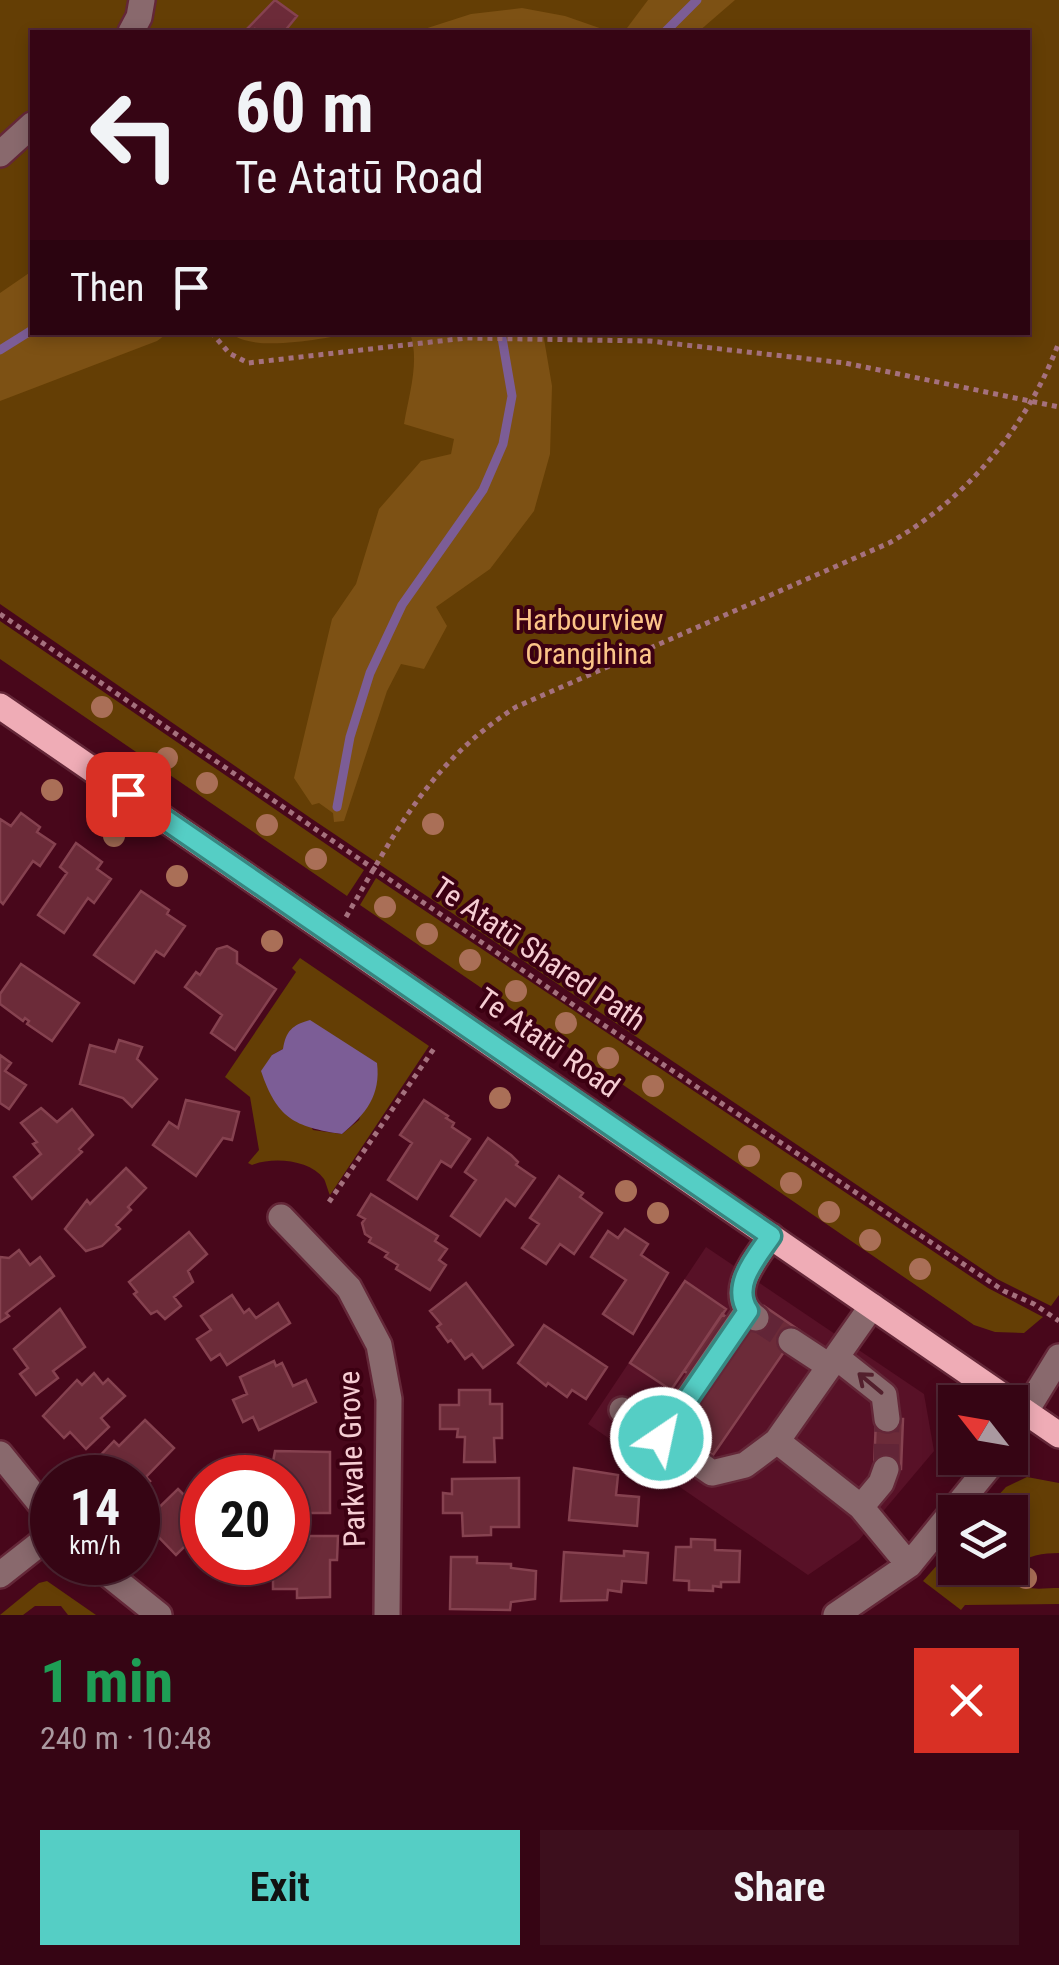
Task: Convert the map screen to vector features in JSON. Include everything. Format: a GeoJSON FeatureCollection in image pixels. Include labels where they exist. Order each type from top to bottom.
{"type":"FeatureCollection","features":[{"type":"Feature","properties":{"kind":"main road","name":"Te Atatū Road"},"geometry":{"type":"LineString","coordinates":[[0,706],[988,1385]]}},
{"type":"Feature","properties":{"kind":"main road","name":"Te Atatū Road"},"geometry":{"type":"LineString","coordinates":[[1028,1413],[1059,1434]]}},
{"type":"Feature","properties":{"kind":"street"},"geometry":{"type":"LineString","coordinates":[[132,30],[142,0]]}},
{"type":"Feature","properties":{"kind":"street"},"geometry":{"type":"LineString","coordinates":[[0,154],[30,127]]}},
{"type":"Feature","properties":{"kind":"street","name":"Parkvale Grove"},"geometry":{"type":"LineString","coordinates":[[281,1216],[349,1288],[378,1345],[389,1399],[387,1615]]}},
{"type":"Feature","properties":{"kind":"street"},"geometry":{"type":"LineString","coordinates":[[661,1438],[752,1314],[741,1298],[744,1282],[771,1236]]}},
{"type":"Feature","properties":{"kind":"street"},"geometry":{"type":"LineString","coordinates":[[622,1410],[712,1472],[745,1465],[777,1441],[872,1306]]}},
{"type":"Feature","properties":{"kind":"street"},"geometry":{"type":"LineString","coordinates":[[791,1341],[884,1395],[887,1418]]}},
{"type":"Feature","properties":{"kind":"street"},"geometry":{"type":"LineString","coordinates":[[1028,1410],[1059,1357]]}},
{"type":"Feature","properties":{"kind":"street"},"geometry":{"type":"LineString","coordinates":[[777,1441],[861,1507],[909,1565]]}},
{"type":"Feature","properties":{"kind":"street"},"geometry":{"type":"LineString","coordinates":[[0,1454],[30,1491]]}},
{"type":"Feature","properties":{"kind":"street"},"geometry":{"type":"LineString","coordinates":[[861,1507],[884,1478],[886,1469]]}},
{"type":"Feature","properties":{"kind":"street"},"geometry":{"type":"LineString","coordinates":[[836,1615],[871,1606],[982,1475]]}},
{"type":"Feature","properties":{"kind":"street"},"geometry":{"type":"LineString","coordinates":[[0,1575],[30,1551]]}},
{"type":"Feature","properties":{"kind":"street"},"geometry":{"type":"LineString","coordinates":[[122,1585],[159,1615]]}},
{"type":"Feature","properties":{"kind":"path"},"geometry":{"type":"LineString","coordinates":[[214,335],[229,353],[248,363],[466,338],[650,341],[746,350],[924,377],[1059,406]]}},
{"type":"Feature","properties":{"kind":"path"},"geometry":{"type":"LineString","coordinates":[[335,936],[405,814],[460,748],[490,723],[516,707],[710,624],[912,530],[968,486],[992,458],[1030,400],[1059,342]]}},
{"type":"Feature","properties":{"kind":"path","name":"Te Atatū Shared Path"},"geometry":{"type":"LineString","coordinates":[[0,614],[1004,1292],[1034,1304],[1059,1321]]}},
{"type":"Feature","properties":{"kind":"path"},"geometry":{"type":"LineString","coordinates":[[330,1202],[436,1046]]}},
{"type":"Feature","properties":{"kind":"shaded area"},"geometry":{"type":"Polygon","coordinates":[[[648,0],[735,0],[700,30],[626,30],[648,0]]]}},
{"type":"Feature","properties":{"kind":"shaded area"},"geometry":{"type":"Polygon","coordinates":[[[522,8],[565,16],[605,30],[421,30],[471,14],[522,8]]]}},
{"type":"Feature","properties":{"kind":"shaded area"},"geometry":{"type":"Polygon","coordinates":[[[30,272],[30,335],[165,335],[0,401],[0,293],[30,272]]]}},
{"type":"Feature","properties":{"kind":"shaded area"},"geometry":{"type":"Polygon","coordinates":[[[235,335],[344,335],[273,343],[235,335]]]}},
{"type":"Feature","properties":{"kind":"shaded area"},"geometry":{"type":"Polygon","coordinates":[[[411,335],[543,335],[552,386],[550,454],[534,511],[490,569],[436,607],[447,626],[424,669],[401,664],[387,691],[344,821],[334,822],[333,813],[319,803],[312,805],[294,778],[332,619],[356,584],[379,509],[421,461],[451,454],[454,439],[404,424],[414,366],[411,335]]]}},
{"type":"Feature","properties":{"kind":"shaded area"},"geometry":{"type":"Polygon","coordinates":[[[310,1020],[377,1063],[377,1085],[370,1103],[342,1134],[311,1128],[290,1118],[274,1100],[261,1071],[272,1055],[283,1049],[291,1030],[310,1020]]]}},
{"type":"Feature","properties":{"kind":"shaded area"},"geometry":{"type":"Polygon","coordinates":[[[706,1247],[924,1394],[934,1451],[859,1540],[808,1575],[588,1424],[706,1247]]]}},
{"type":"Feature","properties":{"kind":"green space","name":"Harbourview Orangihina"},"geometry":{"type":"Polygon","coordinates":[[[0,0],[1059,0],[1059,1295],[1051,1306],[997,1279],[312,819],[0,604],[0,0]]]}},
{"type":"Feature","properties":{"kind":"green space"},"geometry":{"type":"Polygon","coordinates":[[[0,621],[364,870],[347,896],[0,659],[0,621]]]}},
{"type":"Feature","properties":{"kind":"green space"},"geometry":{"type":"Polygon","coordinates":[[[376,878],[988,1288],[1043,1317],[1024,1333],[995,1332],[974,1325],[360,905],[376,878]]]}},
{"type":"Feature","properties":{"kind":"green space"},"geometry":{"type":"Polygon","coordinates":[[[300,958],[429,1046],[330,1195],[324,1179],[309,1167],[280,1161],[248,1163],[259,1150],[250,1097],[225,1077],[296,972],[292,968],[300,958]],[[283,1049],[272,1055],[313,1130],[342,1134],[359,1120],[376,1063],[357,1051],[283,1049]]]}},
{"type":"Feature","properties":{"kind":"green space"},"geometry":{"type":"Polygon","coordinates":[[[1027,1477],[1059,1483],[1059,1553],[1028,1558],[1028,1495],[999,1495],[1027,1477]]]}},
{"type":"Feature","properties":{"kind":"green space"},"geometry":{"type":"Polygon","coordinates":[[[938,1564],[938,1585],[1059,1588],[1059,1604],[965,1605],[961,1610],[923,1581],[938,1564]]]}},
{"type":"Feature","properties":{"kind":"green space"},"geometry":{"type":"Polygon","coordinates":[[[37,1585],[53,1585],[96,1615],[68,1615],[61,1606],[35,1606],[23,1615],[0,1615],[37,1585]]]}},
{"type":"Feature","properties":{"kind":"building"},"geometry":{"type":"Polygon","coordinates":[[[275,0],[297,16],[286,30],[248,28],[275,0]]]}},
{"type":"Feature","properties":{"kind":"building"},"geometry":{"type":"Polygon","coordinates":[[[21,813],[40,827],[37,832],[55,844],[40,866],[33,861],[3,904],[0,819],[11,826],[21,813]]]}},
{"type":"Feature","properties":{"kind":"building"},"geometry":{"type":"Polygon","coordinates":[[[76,843],[102,862],[97,869],[111,879],[94,903],[88,898],[64,933],[38,915],[67,873],[60,867],[76,843]]]}},
{"type":"Feature","properties":{"kind":"building"},"geometry":{"type":"Polygon","coordinates":[[[141,891],[185,926],[164,956],[156,951],[134,983],[94,955],[141,891]]]}},
{"type":"Feature","properties":{"kind":"building"},"geometry":{"type":"Polygon","coordinates":[[[227,946],[237,952],[237,963],[276,989],[235,1050],[211,1033],[222,1015],[185,987],[196,972],[200,975],[217,949],[227,946]]]}},
{"type":"Feature","properties":{"kind":"building"},"geometry":{"type":"Polygon","coordinates":[[[21,964],[79,1003],[52,1041],[27,1024],[25,1018],[23,1021],[0,1004],[0,994],[21,964]]]}},
{"type":"Feature","properties":{"kind":"building"},"geometry":{"type":"Polygon","coordinates":[[[119,1040],[142,1047],[137,1059],[157,1079],[132,1107],[123,1098],[80,1084],[90,1045],[115,1052],[119,1040]]]}},
{"type":"Feature","properties":{"kind":"building"},"geometry":{"type":"Polygon","coordinates":[[[0,1055],[11,1063],[5,1071],[26,1085],[9,1109],[0,1103],[0,1055]]]}},
{"type":"Feature","properties":{"kind":"building"},"geometry":{"type":"Polygon","coordinates":[[[186,1100],[239,1112],[232,1140],[223,1138],[196,1176],[153,1145],[169,1122],[178,1128],[186,1100]]]}},
{"type":"Feature","properties":{"kind":"building"},"geometry":{"type":"Polygon","coordinates":[[[424,1100],[448,1116],[454,1123],[452,1127],[470,1139],[451,1167],[441,1161],[417,1199],[388,1180],[412,1143],[400,1135],[424,1100]]]}},
{"type":"Feature","properties":{"kind":"building"},"geometry":{"type":"Polygon","coordinates":[[[41,1108],[57,1122],[72,1109],[93,1135],[79,1149],[82,1152],[32,1199],[14,1177],[41,1154],[33,1144],[37,1142],[21,1123],[41,1108]]]}},
{"type":"Feature","properties":{"kind":"building"},"geometry":{"type":"Polygon","coordinates":[[[488,1138],[535,1178],[515,1206],[506,1199],[480,1236],[451,1216],[476,1180],[465,1172],[488,1138]]]}},
{"type":"Feature","properties":{"kind":"building"},"geometry":{"type":"Polygon","coordinates":[[[126,1168],[146,1188],[116,1225],[120,1229],[102,1246],[86,1251],[65,1229],[87,1200],[90,1204],[126,1168]]]}},
{"type":"Feature","properties":{"kind":"building"},"geometry":{"type":"Polygon","coordinates":[[[559,1176],[602,1213],[574,1254],[560,1244],[546,1264],[522,1248],[539,1224],[530,1218],[559,1176]]]}},
{"type":"Feature","properties":{"kind":"building"},"geometry":{"type":"Polygon","coordinates":[[[371,1194],[438,1236],[435,1241],[447,1249],[439,1260],[446,1265],[430,1290],[396,1269],[398,1265],[385,1257],[388,1253],[369,1242],[371,1238],[365,1234],[362,1223],[365,1219],[358,1215],[371,1194]]]}},
{"type":"Feature","properties":{"kind":"building"},"geometry":{"type":"Polygon","coordinates":[[[625,1229],[648,1244],[641,1255],[668,1273],[633,1334],[603,1314],[626,1280],[591,1257],[608,1231],[618,1238],[625,1229]]]}},
{"type":"Feature","properties":{"kind":"building"},"geometry":{"type":"Polygon","coordinates":[[[189,1232],[207,1254],[188,1271],[193,1282],[174,1297],[181,1306],[165,1319],[157,1311],[151,1314],[129,1282],[189,1232]]]}},
{"type":"Feature","properties":{"kind":"building"},"geometry":{"type":"Polygon","coordinates":[[[19,1250],[30,1265],[40,1257],[54,1276],[0,1322],[0,1257],[9,1258],[19,1250]]]}},
{"type":"Feature","properties":{"kind":"building"},"geometry":{"type":"Polygon","coordinates":[[[685,1281],[726,1309],[671,1390],[630,1363],[685,1281]]]}},
{"type":"Feature","properties":{"kind":"building"},"geometry":{"type":"Polygon","coordinates":[[[466,1283],[513,1345],[483,1368],[472,1354],[465,1359],[451,1340],[448,1342],[430,1311],[466,1283]]]}},
{"type":"Feature","properties":{"kind":"building"},"geometry":{"type":"Polygon","coordinates":[[[232,1295],[244,1313],[249,1309],[256,1318],[278,1303],[290,1323],[227,1365],[220,1354],[211,1360],[197,1339],[211,1330],[201,1316],[232,1295]]]}},
{"type":"Feature","properties":{"kind":"building"},"geometry":{"type":"Polygon","coordinates":[[[764,1306],[799,1330],[713,1455],[678,1432],[708,1387],[684,1371],[722,1314],[747,1331],[764,1306]]]}},
{"type":"Feature","properties":{"kind":"building"},"geometry":{"type":"Polygon","coordinates":[[[60,1309],[85,1347],[53,1371],[58,1378],[36,1395],[20,1374],[28,1368],[14,1349],[60,1309]]]}},
{"type":"Feature","properties":{"kind":"building"},"geometry":{"type":"Polygon","coordinates":[[[544,1325],[607,1367],[586,1399],[572,1390],[567,1397],[548,1383],[546,1386],[518,1363],[544,1325]]]}},
{"type":"Feature","properties":{"kind":"building"},"geometry":{"type":"Polygon","coordinates":[[[274,1361],[276,1366],[282,1363],[293,1386],[306,1380],[316,1402],[259,1430],[253,1417],[243,1422],[233,1400],[247,1394],[240,1377],[274,1361]]]}},
{"type":"Feature","properties":{"kind":"building"},"geometry":{"type":"Polygon","coordinates":[[[94,1373],[103,1384],[108,1379],[125,1396],[101,1418],[109,1427],[86,1449],[70,1432],[64,1438],[43,1416],[77,1380],[82,1385],[94,1373]]]}},
{"type":"Feature","properties":{"kind":"building"},"geometry":{"type":"Polygon","coordinates":[[[459,1390],[490,1390],[490,1404],[502,1404],[502,1438],[494,1438],[495,1462],[464,1462],[465,1437],[457,1437],[458,1429],[440,1429],[440,1405],[459,1405],[459,1390]]]}},
{"type":"Feature","properties":{"kind":"building"},"geometry":{"type":"Polygon","coordinates":[[[876,1419],[903,1419],[901,1469],[874,1468],[876,1419]]]}},
{"type":"Feature","properties":{"kind":"building"},"geometry":{"type":"Polygon","coordinates":[[[145,1420],[174,1448],[160,1462],[160,1455],[101,1455],[114,1441],[119,1446],[145,1420]]]}},
{"type":"Feature","properties":{"kind":"building"},"geometry":{"type":"Polygon","coordinates":[[[275,1451],[330,1452],[330,1513],[310,1513],[310,1455],[274,1455],[275,1451]]]}},
{"type":"Feature","properties":{"kind":"building"},"geometry":{"type":"Polygon","coordinates":[[[574,1468],[618,1475],[616,1495],[639,1497],[637,1526],[569,1520],[574,1468]]]}},
{"type":"Feature","properties":{"kind":"building"},"geometry":{"type":"Polygon","coordinates":[[[519,1478],[519,1527],[491,1527],[491,1535],[463,1536],[462,1513],[443,1513],[443,1493],[452,1494],[452,1479],[519,1478]]]}},
{"type":"Feature","properties":{"kind":"building"},"geometry":{"type":"Polygon","coordinates":[[[180,1491],[180,1551],[176,1555],[160,1538],[160,1506],[180,1491]]]}},
{"type":"Feature","properties":{"kind":"building"},"geometry":{"type":"Polygon","coordinates":[[[310,1536],[338,1536],[337,1560],[330,1560],[330,1597],[297,1598],[297,1589],[273,1589],[273,1585],[310,1585],[310,1536]]]}},
{"type":"Feature","properties":{"kind":"building"},"geometry":{"type":"Polygon","coordinates":[[[691,1539],[715,1540],[715,1550],[740,1551],[739,1582],[721,1582],[721,1587],[713,1586],[713,1591],[689,1590],[689,1581],[674,1580],[676,1547],[691,1547],[691,1539]]]}},
{"type":"Feature","properties":{"kind":"building"},"geometry":{"type":"Polygon","coordinates":[[[624,1551],[648,1553],[646,1583],[622,1581],[621,1592],[608,1590],[607,1600],[561,1601],[564,1552],[624,1556],[624,1551]]]}},
{"type":"Feature","properties":{"kind":"building"},"geometry":{"type":"Polygon","coordinates":[[[451,1557],[477,1557],[477,1563],[511,1564],[511,1568],[536,1571],[535,1599],[511,1602],[510,1610],[450,1609],[451,1557]]]}},
{"type":"Feature","properties":{"kind":"waterway"},"geometry":{"type":"LineString","coordinates":[[667,30],[697,0]]}},
{"type":"Feature","properties":{"kind":"waterway"},"geometry":{"type":"LineString","coordinates":[[0,350],[30,331]]}},
{"type":"Feature","properties":{"kind":"waterway"},"geometry":{"type":"LineString","coordinates":[[337,807],[350,737],[370,673],[402,605],[483,490],[503,444],[512,396],[502,335]]}},
{"type":"Feature","properties":{"kind":"tunnel"},"geometry":{"type":"LineString","coordinates":[[756,1318],[791,1341]]}},
{"type":"Feature","properties":{"kind":"tunnel"},"geometry":{"type":"LineString","coordinates":[[886,1469],[887,1419]]}},
{"type":"Feature","properties":{"kind":"route"},"geometry":{"type":"LineString","coordinates":[[128,794],[771,1236],[752,1263],[741,1291],[748,1311],[661,1438]]}}]}
